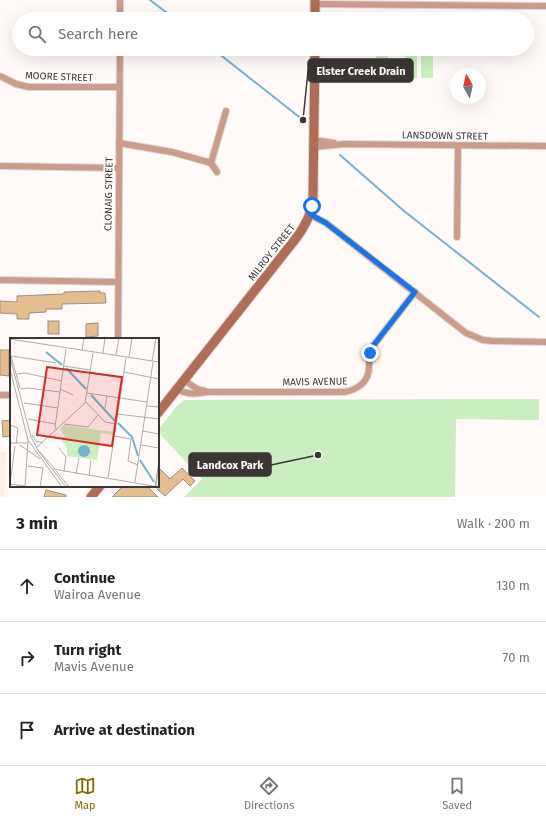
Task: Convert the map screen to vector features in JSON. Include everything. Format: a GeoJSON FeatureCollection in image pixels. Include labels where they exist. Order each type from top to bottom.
{"type":"FeatureCollection","features":[{"type":"Feature","properties":{"kind":"street"},"geometry":{"type":"LineString","coordinates":[[120,0],[120,12]]}},
{"type":"Feature","properties":{"kind":"street"},"geometry":{"type":"LineString","coordinates":[[315,2],[546,6]]}},
{"type":"Feature","properties":{"kind":"street","name":"CLONAIG STREET"},"geometry":{"type":"LineString","coordinates":[[118,338],[120,56]]}},
{"type":"Feature","properties":{"kind":"street","name":"MILROY STREET"},"geometry":{"type":"LineString","coordinates":[[159,412],[306,224],[310,214],[313,197],[315,56]]}},
{"type":"Feature","properties":{"kind":"street","name":"MOORE STREET"},"geometry":{"type":"LineString","coordinates":[[0,76],[16,84],[29,86],[120,87]]}},
{"type":"Feature","properties":{"kind":"street"},"geometry":{"type":"LineString","coordinates":[[210,163],[226,111]]}},
{"type":"Feature","properties":{"kind":"street"},"geometry":{"type":"LineString","coordinates":[[119,143],[172,152],[210,163],[217,172]]}},
{"type":"Feature","properties":{"kind":"street","name":"LANSDOWN STREET"},"geometry":{"type":"LineString","coordinates":[[314,144],[546,146]]}},
{"type":"Feature","properties":{"kind":"street"},"geometry":{"type":"LineString","coordinates":[[457,237],[458,146]]}},
{"type":"Feature","properties":{"kind":"street"},"geometry":{"type":"LineString","coordinates":[[0,166],[119,168]]}},
{"type":"Feature","properties":{"kind":"street"},"geometry":{"type":"LineString","coordinates":[[310,214],[326,223],[459,327],[473,336],[483,340],[501,342],[546,342]]}},
{"type":"Feature","properties":{"kind":"street"},"geometry":{"type":"LineString","coordinates":[[0,280],[118,282]]}},
{"type":"Feature","properties":{"kind":"street","name":"MAVIS AVENUE"},"geometry":{"type":"LineString","coordinates":[[177,389],[185,393],[195,394],[206,392],[344,392],[355,389],[364,382],[368,374],[370,353],[373,346],[415,292]]}},
{"type":"Feature","properties":{"kind":"street","name":"MAVIS AVENUE"},"geometry":{"type":"LineString","coordinates":[[184,380],[197,389],[206,392]]}},
{"type":"Feature","properties":{"kind":"street"},"geometry":{"type":"LineString","coordinates":[[91,497],[99,487]]}},
{"type":"Feature","properties":{"kind":"shaded area"},"geometry":{"type":"Polygon","coordinates":[[[0,452],[6,452],[4,497],[0,497],[0,452]]]}},
{"type":"Feature","properties":{"kind":"green space"},"geometry":{"type":"Polygon","coordinates":[[[376,56],[388,56],[387,80],[376,80],[376,56]]]}},
{"type":"Feature","properties":{"kind":"green space"},"geometry":{"type":"Polygon","coordinates":[[[405,56],[417,56],[417,78],[405,78],[405,56]]]}},
{"type":"Feature","properties":{"kind":"green space"},"geometry":{"type":"Polygon","coordinates":[[[421,56],[433,56],[433,78],[421,78],[421,56]]]}},
{"type":"Feature","properties":{"kind":"green space"},"geometry":{"type":"Polygon","coordinates":[[[539,399],[539,420],[456,419],[455,497],[184,497],[202,479],[159,433],[159,429],[178,405],[184,400],[539,399]]]}},
{"type":"Feature","properties":{"kind":"building"},"geometry":{"type":"Polygon","coordinates":[[[100,291],[100,293],[105,293],[106,303],[62,304],[62,309],[46,309],[46,312],[29,313],[29,319],[17,319],[17,314],[0,313],[0,301],[17,302],[17,296],[100,291]]]}},
{"type":"Feature","properties":{"kind":"building"},"geometry":{"type":"Polygon","coordinates":[[[48,321],[59,321],[59,334],[48,334],[48,321]]]}},
{"type":"Feature","properties":{"kind":"building"},"geometry":{"type":"Polygon","coordinates":[[[98,323],[98,336],[86,337],[86,324],[98,323]]]}},
{"type":"Feature","properties":{"kind":"building"},"geometry":{"type":"Polygon","coordinates":[[[0,350],[9,350],[9,376],[0,375],[0,350]]]}},
{"type":"Feature","properties":{"kind":"building"},"geometry":{"type":"Polygon","coordinates":[[[10,420],[10,436],[3,437],[2,421],[10,420]]]}},
{"type":"Feature","properties":{"kind":"building"},"geometry":{"type":"Polygon","coordinates":[[[159,468],[170,479],[182,468],[195,481],[190,486],[183,479],[165,496],[158,490],[159,468]]]}},
{"type":"Feature","properties":{"kind":"building"},"geometry":{"type":"Polygon","coordinates":[[[122,487],[148,487],[158,497],[112,497],[122,487]]]}},
{"type":"Feature","properties":{"kind":"building"},"geometry":{"type":"Polygon","coordinates":[[[46,490],[66,495],[66,497],[44,497],[46,490]]]}},
{"type":"Feature","properties":{"kind":"waterway"},"geometry":{"type":"LineString","coordinates":[[150,0],[166,12]]}},
{"type":"Feature","properties":{"kind":"waterway"},"geometry":{"type":"LineString","coordinates":[[222,56],[303,120]]}},
{"type":"Feature","properties":{"kind":"waterway"},"geometry":{"type":"LineString","coordinates":[[340,155],[404,211],[539,317]]}},
{"type":"Feature","properties":{"kind":"place","name":"Elster Creek Drain"},"geometry":{"type":"Point","coordinates":[303,120]}},
{"type":"Feature","properties":{"kind":"place","name":"Landcox Park"},"geometry":{"type":"Point","coordinates":[318,455]}},
{"type":"Feature","properties":{"kind":"route"},"geometry":{"type":"LineString","coordinates":[[312,206],[310,214],[326,223],[415,292],[370,350],[370,353]]}}]}
